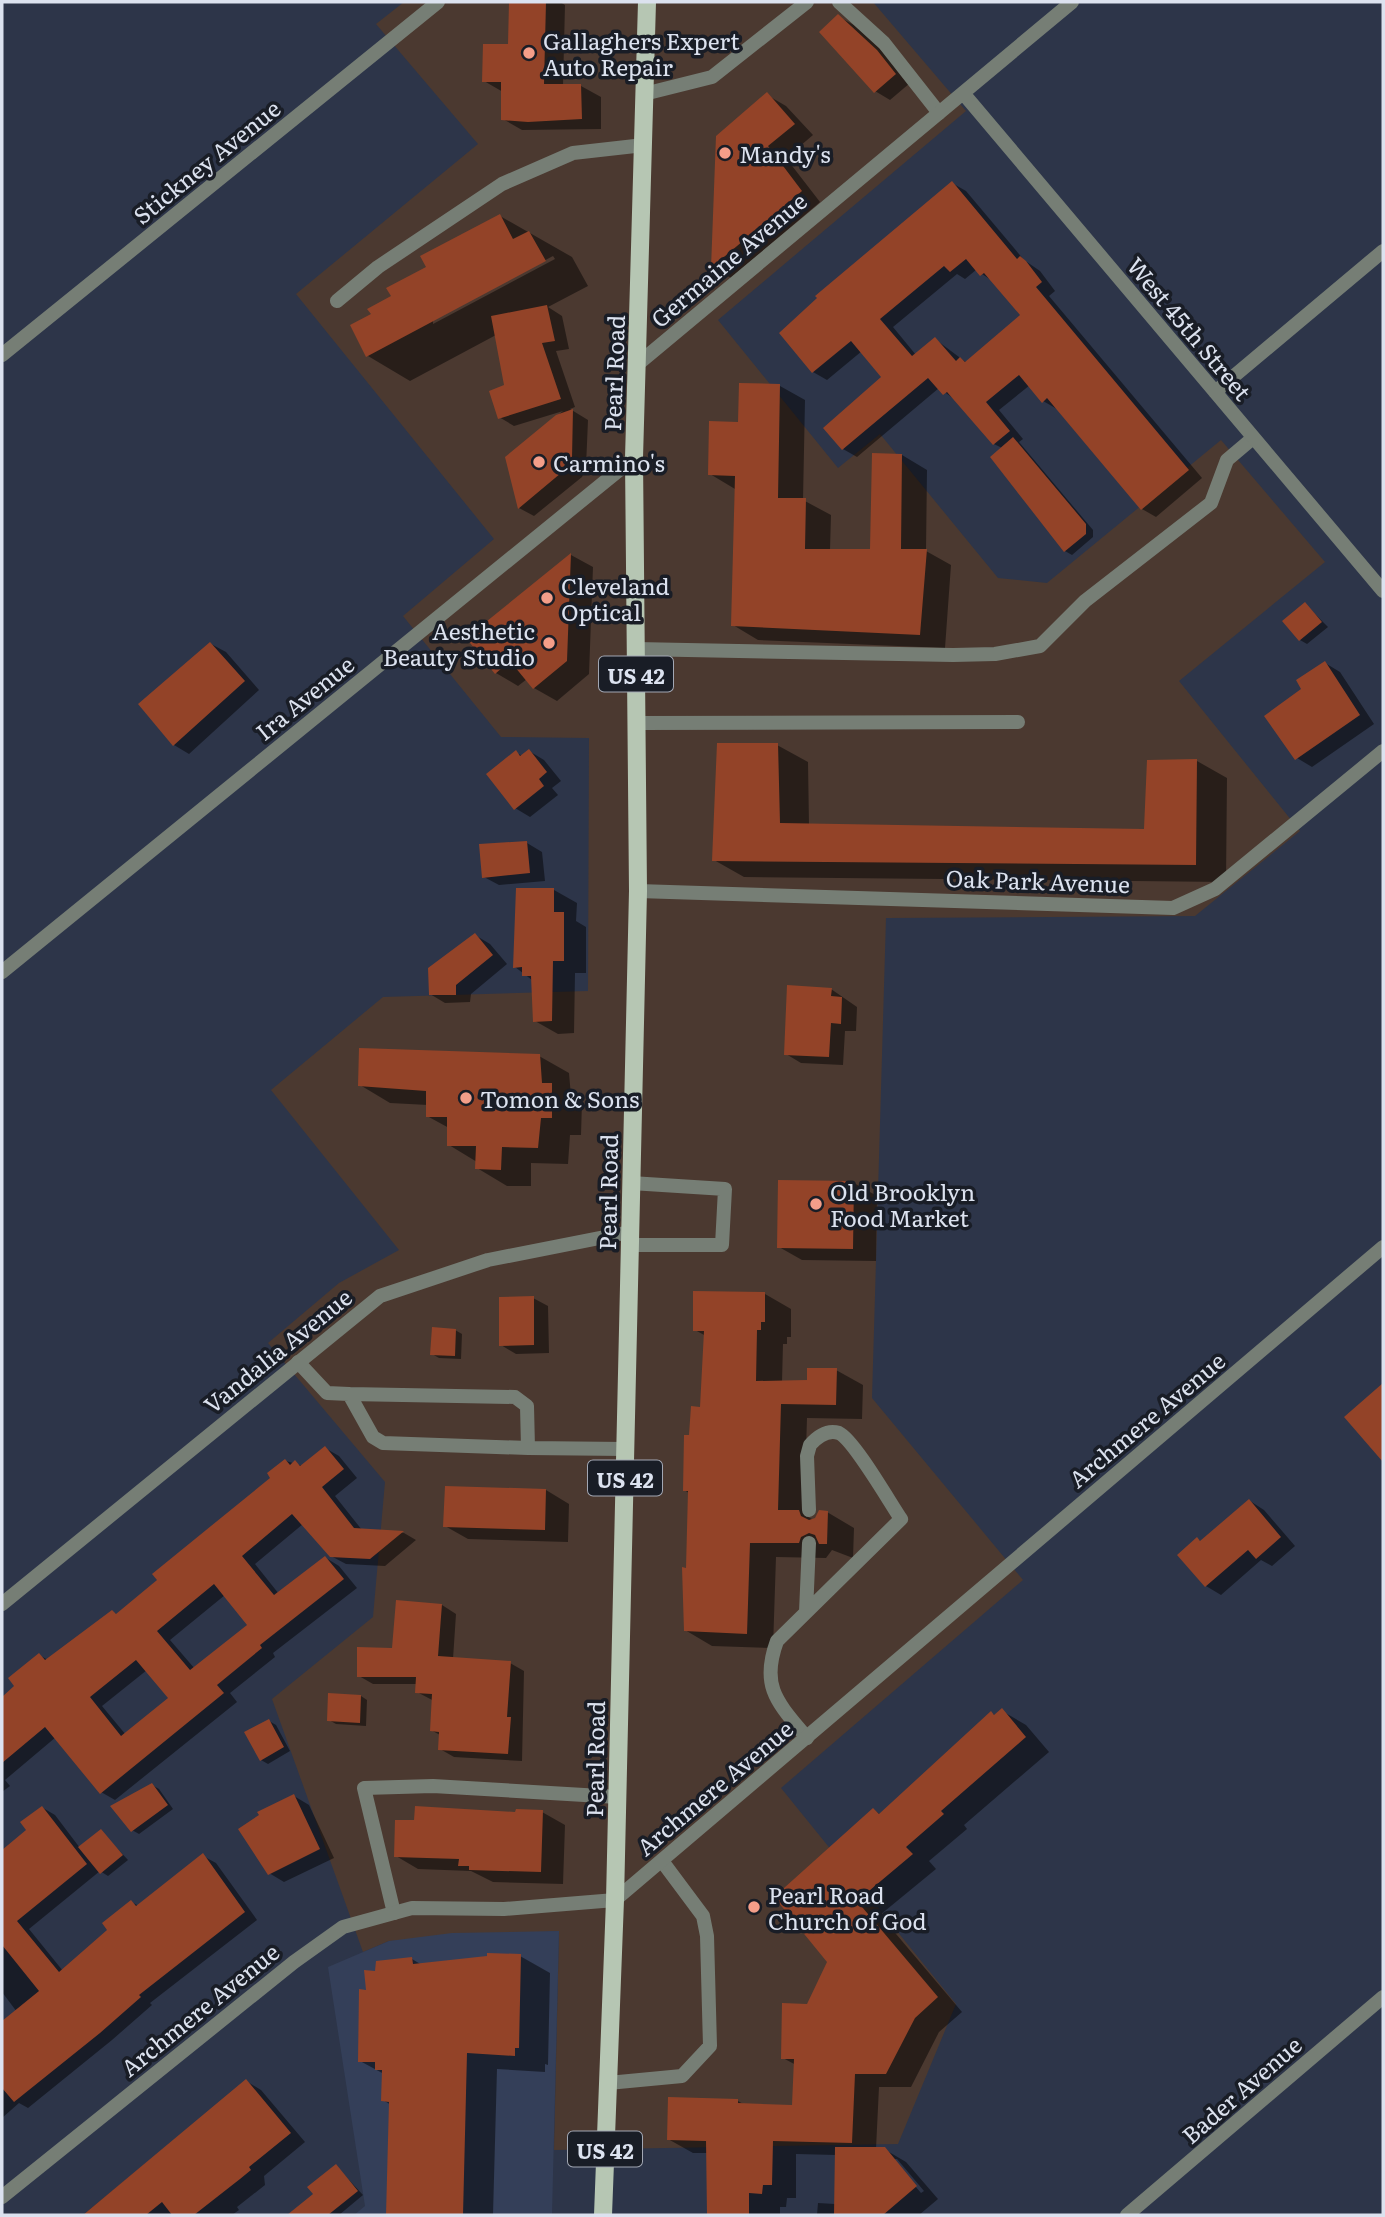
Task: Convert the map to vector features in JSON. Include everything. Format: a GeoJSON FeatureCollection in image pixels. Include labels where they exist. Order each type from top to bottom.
{"type":"FeatureCollection","features":[{"type":"Feature","properties":{"kind":"main road","name":"Pearl Road"},"geometry":{"type":"LineString","coordinates":[[603,2215],[618,1797],[638,891],[634,458],[639,362],[647,2]]}},
{"type":"Feature","properties":{"kind":"street","name":"Stickney Avenue"},"geometry":{"type":"LineString","coordinates":[[2,355],[438,2]]}},
{"type":"Feature","properties":{"kind":"street"},"geometry":{"type":"LineString","coordinates":[[645,94],[712,77],[807,2]]}},
{"type":"Feature","properties":{"kind":"street"},"geometry":{"type":"LineString","coordinates":[[839,2],[884,43],[939,113]]}},
{"type":"Feature","properties":{"kind":"street","name":"Germaine Avenue"},"geometry":{"type":"LineString","coordinates":[[639,362],[1072,2]]}},
{"type":"Feature","properties":{"kind":"street","name":"West 45th Street"},"geometry":{"type":"LineString","coordinates":[[963,93],[1383,591]]}},
{"type":"Feature","properties":{"kind":"street"},"geometry":{"type":"LineString","coordinates":[[337,301],[379,267],[502,184],[573,153],[644,145]]}},
{"type":"Feature","properties":{"kind":"street"},"geometry":{"type":"LineString","coordinates":[[1215,392],[1383,251]]}},
{"type":"Feature","properties":{"kind":"street"},"geometry":{"type":"LineString","coordinates":[[636,649],[953,655],[995,654],[1040,646],[1084,601],[1211,503],[1227,460],[1254,438]]}},
{"type":"Feature","properties":{"kind":"street","name":"Ira Avenue"},"geometry":{"type":"LineString","coordinates":[[2,972],[634,458]]}},
{"type":"Feature","properties":{"kind":"street"},"geometry":{"type":"LineString","coordinates":[[637,723],[1018,722]]}},
{"type":"Feature","properties":{"kind":"street","name":"Oak Park Avenue"},"geometry":{"type":"LineString","coordinates":[[638,891],[1173,908],[1214,889],[1383,751]]}},
{"type":"Feature","properties":{"kind":"street","name":"Vandalia Avenue"},"geometry":{"type":"LineString","coordinates":[[2,1604],[380,1296],[488,1260],[630,1238],[722,1245],[725,1189],[631,1183]]}},
{"type":"Feature","properties":{"kind":"street","name":"Archmere Avenue"},"geometry":{"type":"LineString","coordinates":[[2,2197],[294,1962],[343,1927],[412,1908],[505,1909],[615,1900],[1383,1247]]}},
{"type":"Feature","properties":{"kind":"street"},"geometry":{"type":"LineString","coordinates":[[298,1362],[327,1393],[515,1397],[527,1406],[528,1447]]}},
{"type":"Feature","properties":{"kind":"street"},"geometry":{"type":"LineString","coordinates":[[349,1394],[373,1437],[383,1443],[625,1449]]}},
{"type":"Feature","properties":{"kind":"street"},"geometry":{"type":"LineString","coordinates":[[807,1738],[775,1697],[769,1663],[777,1641],[901,1519],[851,1444],[837,1433],[828,1432],[810,1445],[807,1456],[809,1510]]}},
{"type":"Feature","properties":{"kind":"street"},"geometry":{"type":"LineString","coordinates":[[806,1612],[809,1543]]}},
{"type":"Feature","properties":{"kind":"street"},"geometry":{"type":"LineString","coordinates":[[394,1913],[364,1788],[433,1786],[618,1797]]}},
{"type":"Feature","properties":{"kind":"street"},"geometry":{"type":"LineString","coordinates":[[608,2082],[682,2076],[710,2046],[707,1936],[703,1916],[662,1861]]}},
{"type":"Feature","properties":{"kind":"street","name":"Bader Avenue"},"geometry":{"type":"LineString","coordinates":[[1128,2215],[1383,1997]]}},
{"type":"Feature","properties":{"kind":"shaded area"},"geometry":{"type":"Polygon","coordinates":[[[404,2],[873,2],[966,111],[718,320],[838,468],[880,434],[998,578],[1047,583],[1221,440],[1325,562],[1179,681],[1300,831],[1195,916],[886,918],[872,1398],[1023,1580],[781,1788],[956,2004],[898,2144],[554,2150],[559,1931],[389,1941],[363,1952],[272,1699],[373,1617],[385,1482],[268,1343],[339,1283],[399,1250],[271,1090],[383,997],[588,991],[589,738],[501,737],[403,616],[494,539],[296,294],[478,144],[376,24],[404,2]]]}},
{"type":"Feature","properties":{"kind":"shaded area"},"geometry":{"type":"Polygon","coordinates":[[[559,1931],[552,2215],[354,2215],[365,2206],[328,1967],[389,1941],[452,1933],[559,1931]]]}},
{"type":"Feature","properties":{"kind":"building"},"geometry":{"type":"Polygon","coordinates":[[[509,2],[546,2],[544,84],[581,84],[582,119],[528,122],[501,120],[501,82],[482,82],[483,44],[508,44],[509,2]]]}},
{"type":"Feature","properties":{"kind":"building"},"geometry":{"type":"Polygon","coordinates":[[[838,14],[877,50],[896,74],[874,93],[819,32],[838,14]]]}},
{"type":"Feature","properties":{"kind":"building"},"geometry":{"type":"Polygon","coordinates":[[[767,92],[795,124],[768,146],[802,191],[711,268],[716,136],[767,92]]]}},
{"type":"Feature","properties":{"kind":"building"},"geometry":{"type":"Polygon","coordinates":[[[952,181],[1017,259],[1020,256],[1026,261],[1042,282],[1036,287],[1189,470],[1141,510],[1047,398],[1042,403],[1019,375],[986,402],[1010,431],[993,445],[947,392],[943,395],[928,378],[842,450],[823,428],[881,377],[851,341],[812,373],[779,333],[817,298],[815,296],[952,181]],[[966,259],[950,272],[944,266],[880,319],[912,356],[935,337],[956,361],[960,357],[965,362],[1020,315],[984,273],[980,276],[966,259]]]}},
{"type":"Feature","properties":{"kind":"building"},"geometry":{"type":"Polygon","coordinates":[[[500,214],[513,239],[529,231],[546,261],[366,357],[350,325],[371,314],[367,309],[391,296],[386,288],[426,267],[420,256],[500,214]]]}},
{"type":"Feature","properties":{"kind":"building"},"geometry":{"type":"Polygon","coordinates":[[[547,305],[555,341],[542,343],[561,399],[498,419],[489,391],[504,385],[491,316],[547,305]]]}},
{"type":"Feature","properties":{"kind":"building"},"geometry":{"type":"Polygon","coordinates":[[[739,383],[780,384],[778,498],[806,498],[805,549],[870,549],[872,453],[902,454],[901,549],[927,549],[920,635],[731,626],[735,476],[708,475],[709,421],[738,422],[739,383]]]}},
{"type":"Feature","properties":{"kind":"building"},"geometry":{"type":"Polygon","coordinates":[[[573,409],[572,458],[567,468],[518,509],[505,457],[556,415],[573,409]]]}},
{"type":"Feature","properties":{"kind":"building"},"geometry":{"type":"Polygon","coordinates":[[[1013,437],[1086,524],[1086,534],[1064,552],[990,457],[1013,437]]]}},
{"type":"Feature","properties":{"kind":"building"},"geometry":{"type":"Polygon","coordinates":[[[571,553],[567,661],[533,689],[510,661],[495,674],[466,638],[571,553]]]}},
{"type":"Feature","properties":{"kind":"building"},"geometry":{"type":"Polygon","coordinates":[[[1305,602],[1322,622],[1299,641],[1282,621],[1305,602]]]}},
{"type":"Feature","properties":{"kind":"building"},"geometry":{"type":"Polygon","coordinates":[[[210,642],[245,681],[173,746],[138,704],[210,642]]]}},
{"type":"Feature","properties":{"kind":"building"},"geometry":{"type":"Polygon","coordinates":[[[1325,661],[1360,715],[1295,760],[1264,716],[1301,689],[1296,680],[1325,661]]]}},
{"type":"Feature","properties":{"kind":"building"},"geometry":{"type":"Polygon","coordinates":[[[717,743],[778,743],[780,823],[1144,829],[1147,760],[1197,759],[1196,865],[712,861],[717,743]]]}},
{"type":"Feature","properties":{"kind":"building"},"geometry":{"type":"Polygon","coordinates":[[[529,749],[547,772],[539,779],[544,786],[514,810],[486,774],[516,750],[520,756],[529,749]]]}},
{"type":"Feature","properties":{"kind":"building"},"geometry":{"type":"Polygon","coordinates":[[[527,841],[530,873],[482,878],[479,844],[527,841]]]}},
{"type":"Feature","properties":{"kind":"building"},"geometry":{"type":"Polygon","coordinates":[[[516,888],[554,888],[554,912],[564,912],[564,961],[553,961],[552,1021],[533,1022],[531,976],[522,976],[522,967],[513,968],[516,888]]]}},
{"type":"Feature","properties":{"kind":"building"},"geometry":{"type":"Polygon","coordinates":[[[475,933],[493,955],[456,985],[456,995],[429,995],[428,968],[475,933]]]}},
{"type":"Feature","properties":{"kind":"building"},"geometry":{"type":"Polygon","coordinates":[[[787,985],[832,988],[831,996],[842,997],[841,1024],[831,1023],[829,1057],[784,1055],[787,985]]]}},
{"type":"Feature","properties":{"kind":"building"},"geometry":{"type":"Polygon","coordinates":[[[359,1048],[540,1054],[542,1083],[552,1083],[552,1118],[541,1118],[538,1148],[502,1147],[501,1170],[475,1169],[476,1146],[447,1146],[447,1117],[426,1117],[426,1091],[358,1086],[359,1048]]]}},
{"type":"Feature","properties":{"kind":"building","name":"Old Brooklyn Food Market"},"geometry":{"type":"Polygon","coordinates":[[[778,1180],[854,1181],[853,1249],[777,1248],[778,1180]]]}},
{"type":"Feature","properties":{"kind":"building"},"geometry":{"type":"Polygon","coordinates":[[[693,1291],[765,1292],[765,1322],[761,1322],[761,1330],[757,1330],[756,1381],[807,1380],[807,1368],[837,1368],[836,1405],[781,1404],[778,1510],[799,1510],[801,1516],[809,1520],[815,1518],[819,1510],[828,1511],[827,1544],[819,1544],[815,1535],[809,1533],[801,1537],[799,1543],[750,1543],[747,1634],[684,1631],[682,1567],[686,1568],[688,1491],[683,1491],[684,1435],[689,1435],[691,1406],[700,1407],[704,1331],[693,1331],[693,1291]]]}},
{"type":"Feature","properties":{"kind":"building"},"geometry":{"type":"Polygon","coordinates":[[[534,1296],[534,1345],[499,1346],[499,1297],[534,1296]]]}},
{"type":"Feature","properties":{"kind":"building"},"geometry":{"type":"Polygon","coordinates":[[[432,1327],[456,1329],[455,1356],[430,1355],[432,1327]]]}},
{"type":"Feature","properties":{"kind":"building"},"geometry":{"type":"Polygon","coordinates":[[[1383,1383],[1383,1462],[1344,1417],[1383,1383]]]}},
{"type":"Feature","properties":{"kind":"building"},"geometry":{"type":"Polygon","coordinates":[[[325,1446],[344,1469],[322,1487],[354,1528],[404,1531],[370,1559],[330,1557],[292,1514],[242,1556],[274,1595],[325,1556],[344,1579],[260,1645],[262,1648],[217,1685],[224,1693],[100,1794],[45,1727],[2,1763],[2,1697],[14,1686],[8,1678],[39,1653],[45,1660],[112,1610],[116,1614],[157,1580],[152,1574],[270,1478],[267,1473],[285,1459],[290,1465],[295,1460],[300,1466],[325,1446]],[[214,1584],[157,1631],[190,1670],[247,1625],[214,1584]],[[136,1660],[90,1697],[121,1736],[168,1698],[136,1660]]]}},
{"type":"Feature","properties":{"kind":"building"},"geometry":{"type":"Polygon","coordinates":[[[445,1486],[546,1489],[545,1530],[443,1527],[445,1486]]]}},
{"type":"Feature","properties":{"kind":"building"},"geometry":{"type":"Polygon","coordinates":[[[1249,1499],[1281,1537],[1256,1559],[1248,1550],[1205,1587],[1177,1555],[1197,1537],[1200,1541],[1249,1499]]]}},
{"type":"Feature","properties":{"kind":"building"},"geometry":{"type":"Polygon","coordinates":[[[396,1600],[442,1604],[438,1656],[511,1661],[507,1717],[511,1717],[508,1754],[438,1750],[439,1732],[430,1731],[432,1694],[415,1693],[416,1677],[357,1677],[357,1647],[392,1648],[396,1600]]]}},
{"type":"Feature","properties":{"kind":"building"},"geometry":{"type":"Polygon","coordinates":[[[328,1693],[361,1695],[360,1723],[327,1721],[328,1693]]]}},
{"type":"Feature","properties":{"kind":"building"},"geometry":{"type":"Polygon","coordinates":[[[1002,1708],[1026,1737],[941,1811],[944,1814],[906,1847],[913,1854],[857,1901],[938,1997],[915,2018],[886,2074],[855,2074],[852,2143],[773,2141],[772,2185],[763,2185],[762,2194],[749,2193],[749,2215],[707,2215],[706,2141],[667,2140],[668,2097],[738,2099],[738,2103],[792,2105],[794,2059],[781,2059],[782,2003],[807,2004],[827,1962],[774,1897],[873,1808],[879,1814],[991,1711],[994,1715],[1002,1708]]]}},
{"type":"Feature","properties":{"kind":"building"},"geometry":{"type":"Polygon","coordinates":[[[269,1719],[284,1747],[260,1761],[244,1732],[269,1719]]]}},
{"type":"Feature","properties":{"kind":"building"},"geometry":{"type":"Polygon","coordinates":[[[152,1783],[168,1805],[131,1832],[110,1806],[152,1783]]]}},
{"type":"Feature","properties":{"kind":"building"},"geometry":{"type":"Polygon","coordinates":[[[294,1794],[320,1849],[268,1875],[238,1829],[259,1815],[257,1812],[294,1794]]]}},
{"type":"Feature","properties":{"kind":"building"},"geometry":{"type":"Polygon","coordinates":[[[42,1806],[87,1864],[17,1921],[59,1972],[107,1930],[102,1923],[131,1900],[136,1906],[203,1853],[245,1912],[139,1995],[141,1997],[100,2033],[14,2102],[2,2088],[2,2021],[39,1991],[2,1945],[2,1850],[26,1830],[20,1822],[42,1806]]]}},
{"type":"Feature","properties":{"kind":"building"},"geometry":{"type":"Polygon","coordinates":[[[415,1806],[515,1812],[516,1809],[543,1810],[541,1872],[469,1870],[469,1866],[458,1866],[459,1859],[394,1857],[395,1820],[414,1820],[415,1806]]]}},
{"type":"Feature","properties":{"kind":"building"},"geometry":{"type":"Polygon","coordinates":[[[101,1829],[123,1855],[100,1874],[78,1847],[101,1829]]]}},
{"type":"Feature","properties":{"kind":"building"},"geometry":{"type":"Polygon","coordinates":[[[487,1953],[521,1954],[519,2048],[515,2048],[515,2056],[467,2053],[463,2215],[386,2215],[389,2102],[381,2101],[382,2070],[375,2070],[375,2062],[358,2062],[359,1989],[366,1990],[364,1970],[375,1971],[376,1961],[412,1957],[413,1964],[487,1956],[487,1953]]]}},
{"type":"Feature","properties":{"kind":"building"},"geometry":{"type":"Polygon","coordinates":[[[246,2079],[291,2133],[249,2167],[251,2170],[194,2215],[172,2215],[162,2202],[146,2215],[83,2215],[246,2079]]]}},
{"type":"Feature","properties":{"kind":"building"},"geometry":{"type":"Polygon","coordinates":[[[835,2147],[885,2147],[917,2186],[883,2215],[834,2215],[835,2147]]]}},
{"type":"Feature","properties":{"kind":"building"},"geometry":{"type":"Polygon","coordinates":[[[336,2164],[358,2191],[328,2215],[287,2215],[313,2194],[307,2187],[336,2164]]]}},
{"type":"Feature","properties":{"kind":"place","name":"Gallaghers Expert Auto Repair"},"geometry":{"type":"Point","coordinates":[529,53]}},
{"type":"Feature","properties":{"kind":"place","name":"Mandy's"},"geometry":{"type":"Point","coordinates":[725,153]}},
{"type":"Feature","properties":{"kind":"place","name":"Carmino's"},"geometry":{"type":"Point","coordinates":[539,462]}},
{"type":"Feature","properties":{"kind":"place","name":"Cleveland Optical"},"geometry":{"type":"Point","coordinates":[547,598]}},
{"type":"Feature","properties":{"kind":"place","name":"Aesthetic Beauty Studio"},"geometry":{"type":"Point","coordinates":[549,643]}},
{"type":"Feature","properties":{"kind":"place","name":"Tomon & Sons"},"geometry":{"type":"Point","coordinates":[466,1098]}},
{"type":"Feature","properties":{"kind":"place","name":"Old Brooklyn Food Market"},"geometry":{"type":"Point","coordinates":[816,1204]}},
{"type":"Feature","properties":{"kind":"place","name":"Pearl Road Church of God"},"geometry":{"type":"Point","coordinates":[754,1907]}}]}
